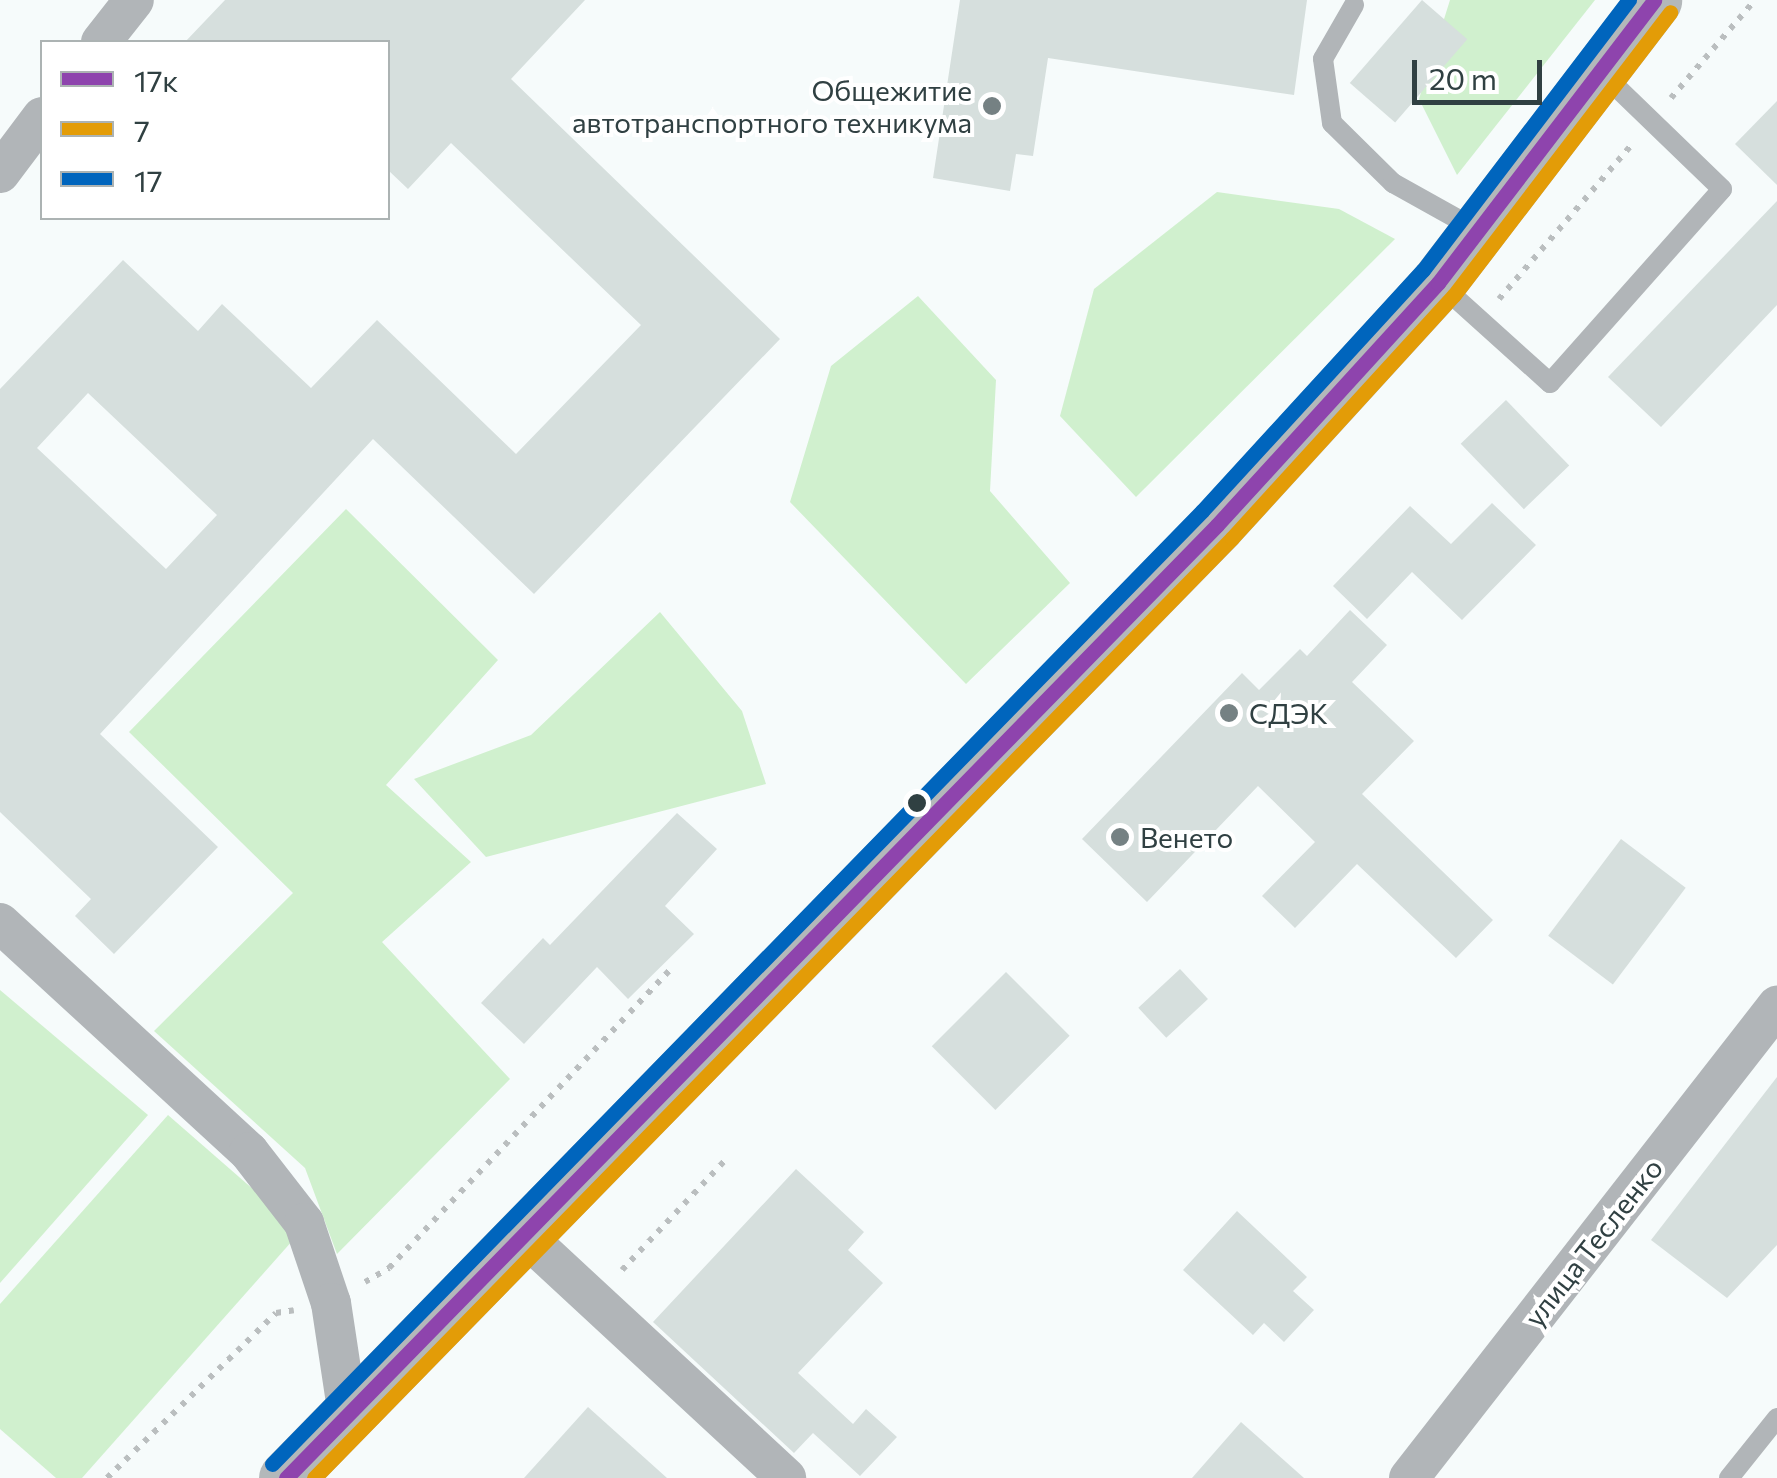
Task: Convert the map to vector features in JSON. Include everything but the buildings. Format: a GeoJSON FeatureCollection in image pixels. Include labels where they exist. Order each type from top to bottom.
{"type":"FeatureCollection","features":[{"type":"Feature","properties":{"kind":"main road"},"geometry":{"type":"LineString","coordinates":[[286,1478],[1217,526],[1438,283],[1654,0]]}},
{"type":"Feature","properties":{"kind":"street"},"geometry":{"type":"LineString","coordinates":[[103,40],[134,0]]}},
{"type":"Feature","properties":{"kind":"street"},"geometry":{"type":"LineString","coordinates":[[0,173],[40,120]]}},
{"type":"Feature","properties":{"kind":"street"},"geometry":{"type":"LineString","coordinates":[[0,924],[249,1152],[304,1223],[331,1303],[348,1415]]}},
{"type":"Feature","properties":{"kind":"street","name":"улица Тесленко"},"geometry":{"type":"LineString","coordinates":[[1410,1478],[1777,1006]]}},
{"type":"Feature","properties":{"kind":"street"},"geometry":{"type":"LineString","coordinates":[[526,1236],[786,1478]]}},
{"type":"Feature","properties":{"kind":"lane"},"geometry":{"type":"LineString","coordinates":[[1354,5],[1323,59],[1332,123],[1393,183],[1479,231]]}},
{"type":"Feature","properties":{"kind":"lane"},"geometry":{"type":"LineString","coordinates":[[1438,283],[1550,383],[1722,189],[1602,73]]}},
{"type":"Feature","properties":{"kind":"lane"},"geometry":{"type":"LineString","coordinates":[[1729,1478],[1777,1418]]}},
{"type":"Feature","properties":{"kind":"path"},"geometry":{"type":"LineString","coordinates":[[1480,320],[1755,0]]}},
{"type":"Feature","properties":{"kind":"path"},"geometry":{"type":"LineString","coordinates":[[107,1478],[276,1313],[331,1303],[389,1268],[671,969]]}},
{"type":"Feature","properties":{"kind":"path"},"geometry":{"type":"LineString","coordinates":[[594,1299],[727,1158]]}},
{"type":"Feature","properties":{"kind":"green space"},"geometry":{"type":"Polygon","coordinates":[[[1450,0],[1595,0],[1457,175],[1419,99],[1450,0]]]}},
{"type":"Feature","properties":{"kind":"green space"},"geometry":{"type":"Polygon","coordinates":[[[1217,192],[1339,209],[1395,239],[1136,497],[1060,416],[1094,289],[1217,192]]]}},
{"type":"Feature","properties":{"kind":"green space"},"geometry":{"type":"Polygon","coordinates":[[[918,296],[996,380],[990,491],[1070,583],[966,684],[790,502],[831,366],[918,296]]]}},
{"type":"Feature","properties":{"kind":"green space"},"geometry":{"type":"Polygon","coordinates":[[[346,509],[498,660],[386,785],[471,862],[382,942],[510,1079],[337,1254],[305,1168],[154,1031],[293,893],[129,732],[346,509]]]}},
{"type":"Feature","properties":{"kind":"green space"},"geometry":{"type":"Polygon","coordinates":[[[660,612],[742,711],[766,784],[486,857],[414,779],[531,735],[660,612]]]}},
{"type":"Feature","properties":{"kind":"green space"},"geometry":{"type":"Polygon","coordinates":[[[0,990],[148,1115],[0,1283],[0,990]]]}},
{"type":"Feature","properties":{"kind":"green space"},"geometry":{"type":"Polygon","coordinates":[[[168,1115],[301,1231],[82,1478],[56,1478],[0,1429],[0,1304],[168,1115]]]}},
{"type":"Feature","properties":{"kind":"transit line","name":"17"},"geometry":{"type":"LineString","coordinates":[[272,1464],[1202,511],[1423,270],[1629,0]]}},
{"type":"Feature","properties":{"kind":"transit line","name":"17к"},"geometry":{"type":"LineString","coordinates":[[286,1478],[1217,525],[1438,283],[1654,0]]}},
{"type":"Feature","properties":{"kind":"transit line","name":"7"},"geometry":{"type":"LineString","coordinates":[[314,1478],[1232,538],[1454,295],[1670,12]]}},
{"type":"Feature","properties":{"kind":"place","name":"Общежитие автотранспортного техникума"},"geometry":{"type":"Point","coordinates":[992,106]}},
{"type":"Feature","properties":{"kind":"place","name":"СДЭК"},"geometry":{"type":"Point","coordinates":[1229,713]}},
{"type":"Feature","properties":{"kind":"place","name":"Венето"},"geometry":{"type":"Point","coordinates":[1120,837]}}]}
